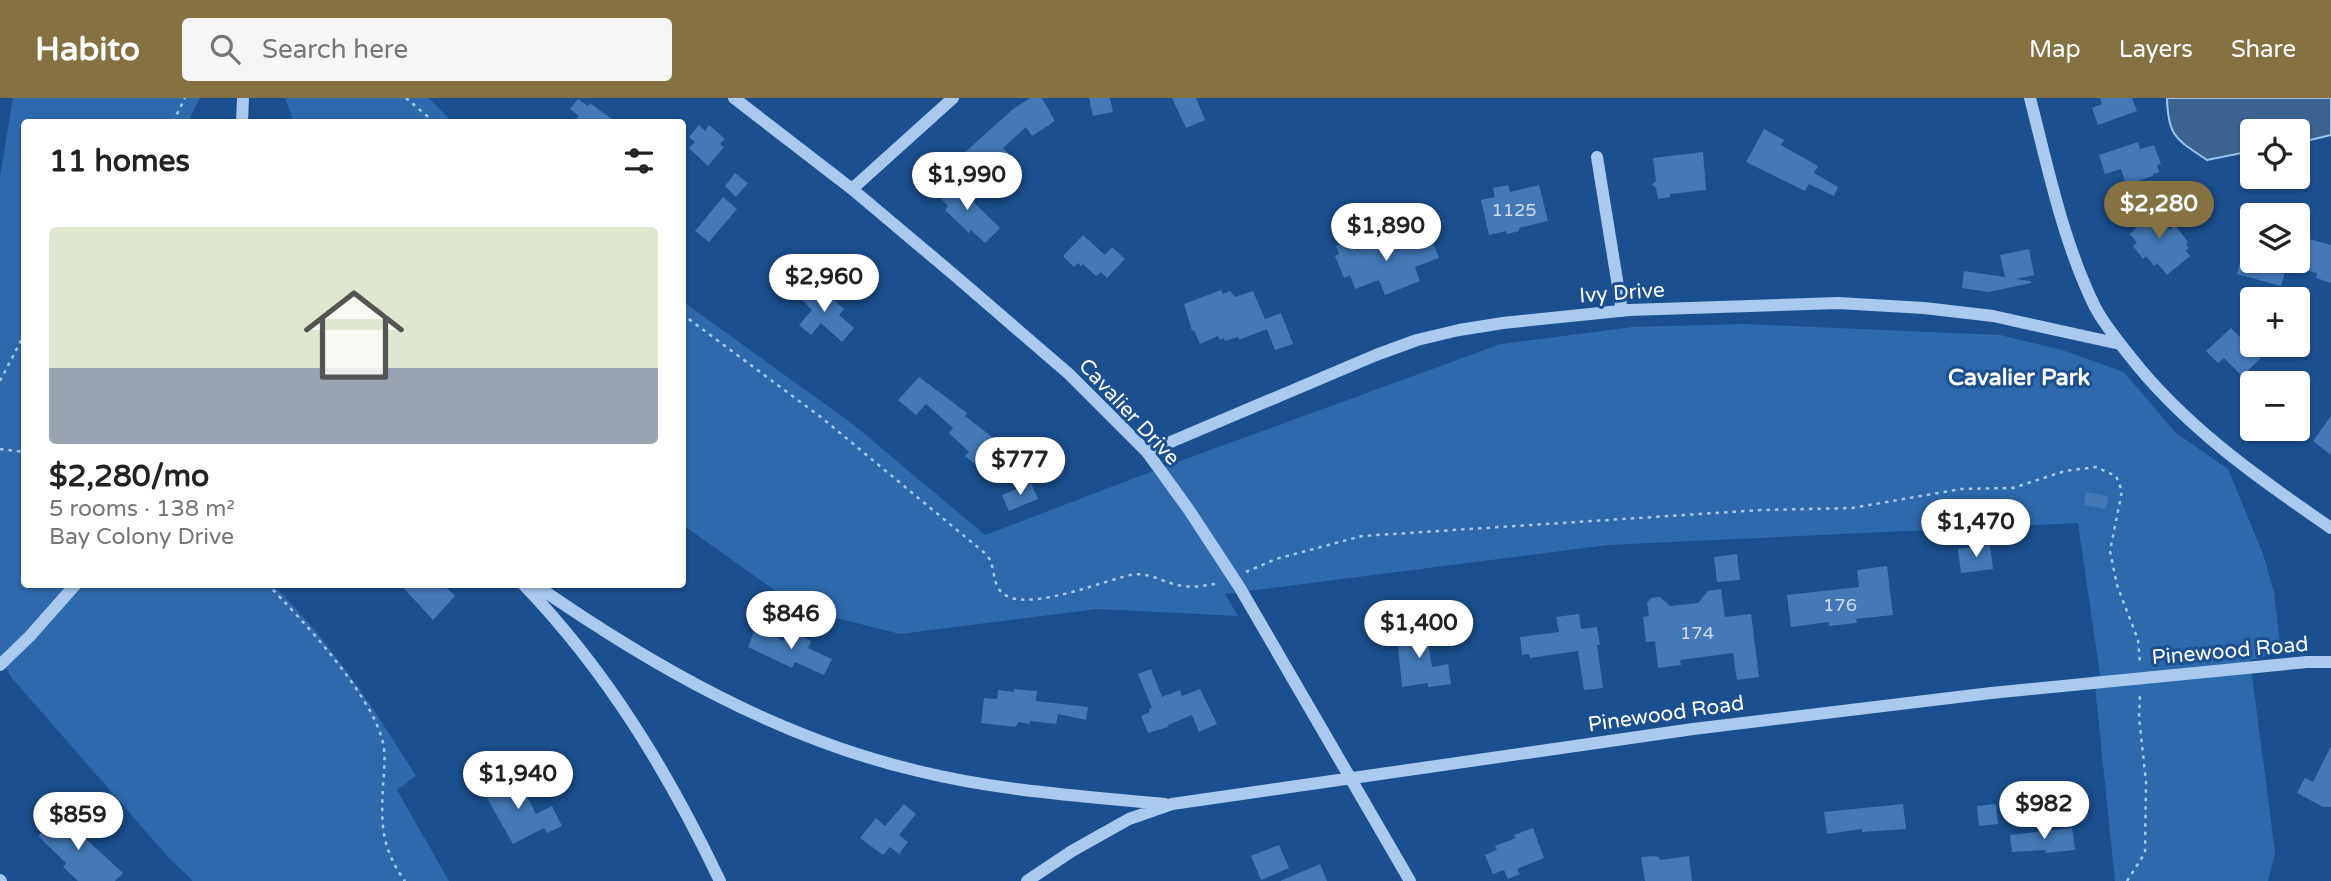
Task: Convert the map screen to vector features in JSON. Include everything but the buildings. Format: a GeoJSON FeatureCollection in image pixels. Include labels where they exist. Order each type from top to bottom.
{"type":"FeatureCollection","features":[{"type":"Feature","properties":{"kind":"street"},"geometry":{"type":"LineString","coordinates":[[242,119],[243,98]]}},
{"type":"Feature","properties":{"kind":"street","name":"Cavalier Drive"},"geometry":{"type":"LineString","coordinates":[[734,98],[852,189],[1069,374],[1147,452],[1233,578],[1410,881]]}},
{"type":"Feature","properties":{"kind":"street"},"geometry":{"type":"LineString","coordinates":[[852,189],[953,98]]}},
{"type":"Feature","properties":{"kind":"street"},"geometry":{"type":"LineString","coordinates":[[2030,98],[2054,190],[2081,277],[2096,310],[2152,385],[2177,411],[2237,460],[2331,528]]}},
{"type":"Feature","properties":{"kind":"street"},"geometry":{"type":"LineString","coordinates":[[1597,157],[1622,311]]}},
{"type":"Feature","properties":{"kind":"street","name":"Ivy Drive"},"geometry":{"type":"LineString","coordinates":[[1147,452],[1417,340],[1503,323],[1622,311],[1838,303],[1912,307],[1993,316],[2120,344]]}},
{"type":"Feature","properties":{"kind":"street"},"geometry":{"type":"LineString","coordinates":[[0,665],[72,588]]}},
{"type":"Feature","properties":{"kind":"street"},"geometry":{"type":"LineString","coordinates":[[527,588],[559,621],[604,678],[631,718],[663,770],[720,881]]}},
{"type":"Feature","properties":{"kind":"street"},"geometry":{"type":"LineString","coordinates":[[540,588],[644,657],[685,680],[762,717],[860,755],[976,783],[1046,793],[1172,804]]}},
{"type":"Feature","properties":{"kind":"street","name":"Pinewood Road"},"geometry":{"type":"LineString","coordinates":[[1027,881],[1072,851],[1129,819],[1172,804],[1716,726],[1991,693],[2307,662],[2331,662]]}},
{"type":"Feature","properties":{"kind":"path"},"geometry":{"type":"LineString","coordinates":[[175,119],[186,98]]}},
{"type":"Feature","properties":{"kind":"path"},"geometry":{"type":"LineString","coordinates":[[406,98],[430,119]]}},
{"type":"Feature","properties":{"kind":"path"},"geometry":{"type":"LineString","coordinates":[[686,317],[830,425],[975,545],[989,558],[995,584],[1007,596],[1029,600],[1133,575],[1145,575],[1181,586],[1198,587],[1233,578],[1276,559],[1362,536],[1761,510],[1852,508],[1961,489],[2013,488],[2064,471],[2096,467],[2116,476],[2122,491],[2110,551],[2117,584],[2138,640],[2141,679],[2139,717],[2146,782],[2145,853],[2127,881]]}},
{"type":"Feature","properties":{"kind":"path"},"geometry":{"type":"LineString","coordinates":[[0,381],[21,341]]}},
{"type":"Feature","properties":{"kind":"path"},"geometry":{"type":"LineString","coordinates":[[0,449],[21,452]]}},
{"type":"Feature","properties":{"kind":"path"},"geometry":{"type":"LineString","coordinates":[[271,588],[295,612],[338,665],[376,724],[383,740],[385,755],[383,839],[405,881]]}},
{"type":"Feature","properties":{"kind":"shaded area"},"geometry":{"type":"Polygon","coordinates":[[[13,98],[200,98],[190,119],[21,119],[21,588],[276,588],[333,652],[416,776],[397,790],[449,881],[193,881],[169,858],[11,677],[0,657],[0,177],[13,98]]]}},
{"type":"Feature","properties":{"kind":"shaded area"},"geometry":{"type":"Polygon","coordinates":[[[285,98],[429,98],[449,119],[293,119],[285,98]]]}},
{"type":"Feature","properties":{"kind":"shaded area"},"geometry":{"type":"Polygon","coordinates":[[[2167,98],[2331,98],[2331,135],[2310,140],[2310,119],[2240,119],[2240,153],[2207,160],[2176,136],[2167,98]]]}},
{"type":"Feature","properties":{"kind":"shaded area"},"geometry":{"type":"Polygon","coordinates":[[[686,304],[854,425],[985,535],[1501,344],[1633,327],[1743,324],[2000,335],[2062,350],[2124,372],[2176,433],[2228,469],[2263,554],[2274,592],[2281,653],[2250,660],[2275,852],[2268,881],[2115,881],[2094,676],[2100,675],[2078,523],[1608,545],[1225,594],[1238,616],[1097,609],[900,634],[801,609],[686,527],[686,304]]]}},
{"type":"Feature","properties":{"kind":"district","name":"Cavalier Park"},"geometry":{"type":"Point","coordinates":[2019,378]}}]}
